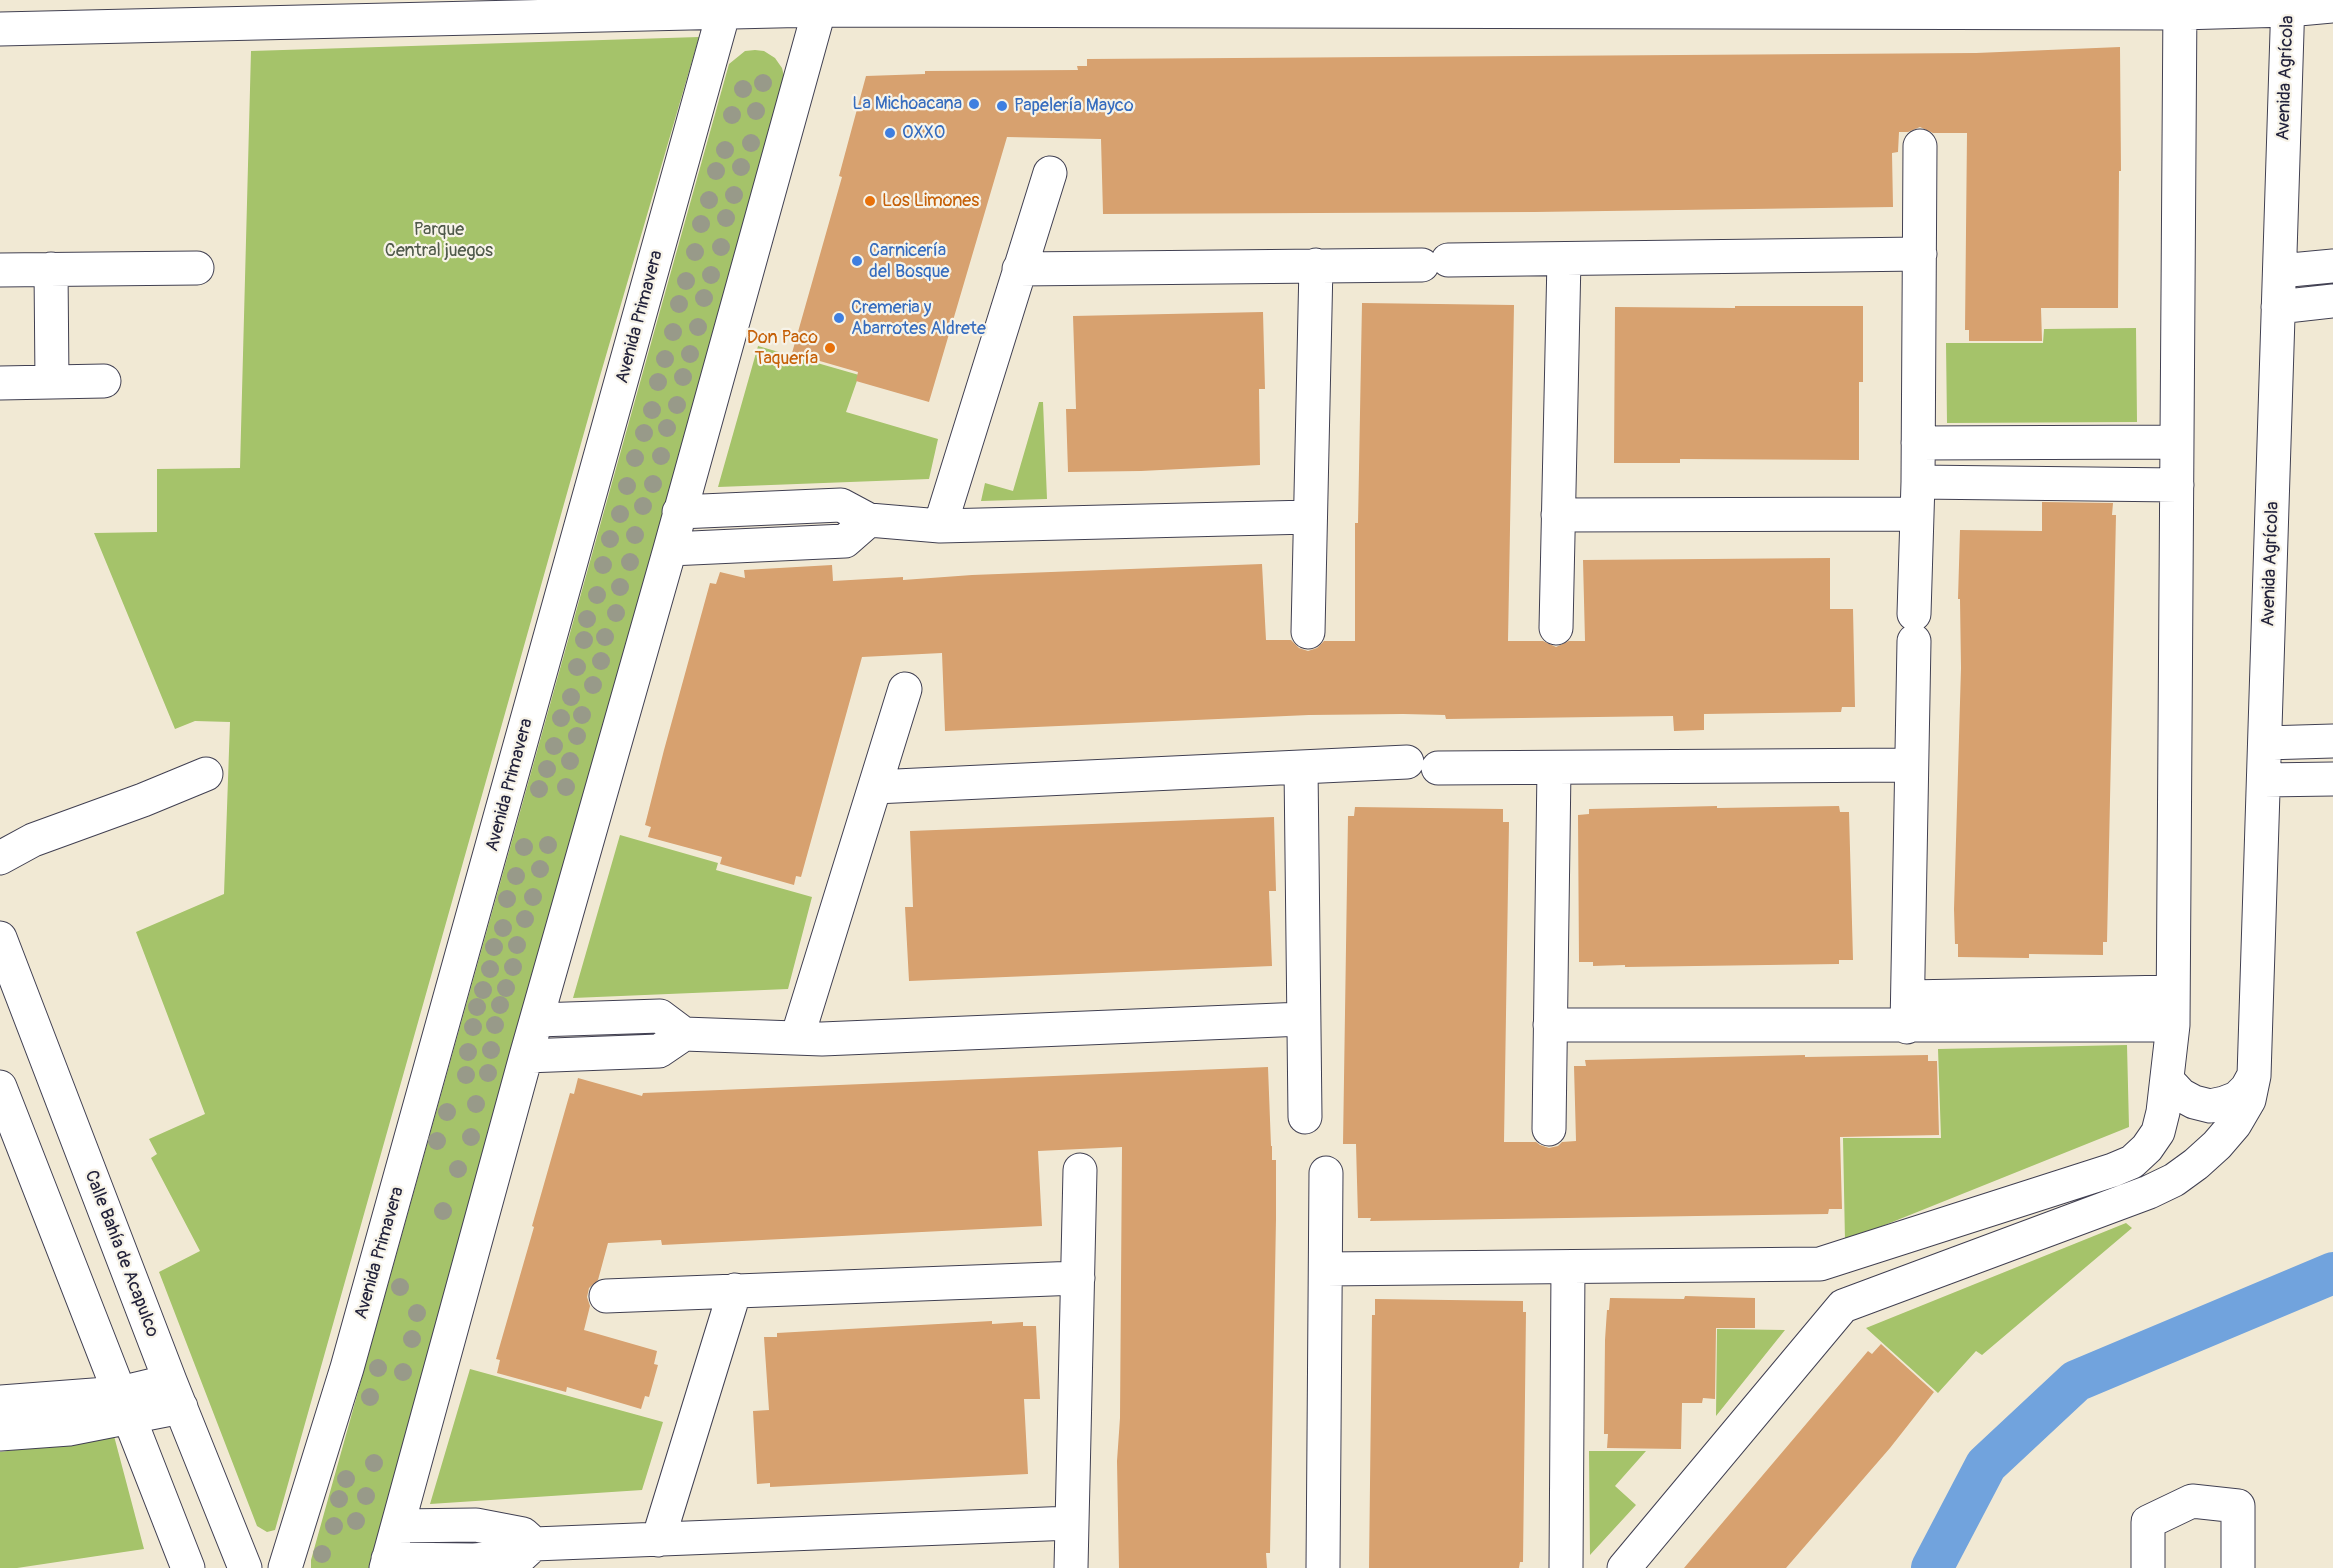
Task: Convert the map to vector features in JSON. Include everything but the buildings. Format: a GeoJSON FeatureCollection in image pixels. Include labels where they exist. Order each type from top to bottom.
{"type":"FeatureCollection","features":[{"type":"Feature","properties":{"kind":"street"},"geometry":{"type":"LineString","coordinates":[[0,28],[254,11],[821,5],[2333,6]]}},
{"type":"Feature","properties":{"kind":"street"},"geometry":{"type":"LineString","coordinates":[[821,5],[526,1056],[387,1564],[521,1556],[534,1544],[1072,1522]]}},
{"type":"Feature","properties":{"kind":"street","name":"Avenida Agrícola"},"geometry":{"type":"LineString","coordinates":[[1843,1306],[2149,1192],[2174,1180],[2217,1145],[2235,1124],[2249,1100],[2254,1076],[2288,5]]}},
{"type":"Feature","properties":{"kind":"street","name":"Avenida Primavera"},"geometry":{"type":"LineString","coordinates":[[285,1568],[348,1368],[726,6]]}},
{"type":"Feature","properties":{"kind":"street"},"geometry":{"type":"LineString","coordinates":[[1326,1269],[1820,1264],[2113,1170],[2132,1162],[2147,1148],[2157,1132],[2163,1112],[2173,1025],[2180,7]]}},
{"type":"Feature","properties":{"kind":"street"},"geometry":{"type":"LineString","coordinates":[[1907,1012],[1918,482],[1920,146]]}},
{"type":"Feature","properties":{"kind":"street"},"geometry":{"type":"LineString","coordinates":[[940,526],[1050,173]]}},
{"type":"Feature","properties":{"kind":"street"},"geometry":{"type":"LineString","coordinates":[[1019,269],[1920,254]]}},
{"type":"Feature","properties":{"kind":"street"},"geometry":{"type":"LineString","coordinates":[[1556,628],[1564,259]]}},
{"type":"Feature","properties":{"kind":"street"},"geometry":{"type":"LineString","coordinates":[[1308,632],[1316,265]]}},
{"type":"Feature","properties":{"kind":"street"},"geometry":{"type":"LineString","coordinates":[[2280,271],[2333,266]]}},
{"type":"Feature","properties":{"kind":"street"},"geometry":{"type":"LineString","coordinates":[[0,270],[197,268]]}},
{"type":"Feature","properties":{"kind":"street"},"geometry":{"type":"LineString","coordinates":[[51,269],[52,382]]}},
{"type":"Feature","properties":{"kind":"street"},"geometry":{"type":"LineString","coordinates":[[2278,307],[2333,301]]}},
{"type":"Feature","properties":{"kind":"street"},"geometry":{"type":"LineString","coordinates":[[0,383],[104,381]]}},
{"type":"Feature","properties":{"kind":"street"},"geometry":{"type":"LineString","coordinates":[[1918,442],[2177,442]]}},
{"type":"Feature","properties":{"kind":"street"},"geometry":{"type":"LineString","coordinates":[[1918,482],[2177,485]]}},
{"type":"Feature","properties":{"kind":"street"},"geometry":{"type":"LineString","coordinates":[[679,512],[841,505],[869,520],[940,526],[1310,517]]}},
{"type":"Feature","properties":{"kind":"street"},"geometry":{"type":"LineString","coordinates":[[1558,515],[1917,514]]}},
{"type":"Feature","properties":{"kind":"street"},"geometry":{"type":"LineString","coordinates":[[670,549],[845,541],[869,520]]}},
{"type":"Feature","properties":{"kind":"street"},"geometry":{"type":"LineString","coordinates":[[797,1038],[905,689]]}},
{"type":"Feature","properties":{"kind":"street"},"geometry":{"type":"LineString","coordinates":[[2265,743],[2333,741]]}},
{"type":"Feature","properties":{"kind":"street"},"geometry":{"type":"LineString","coordinates":[[875,787],[1301,767],[1423,765],[1554,768],[1911,765]]}},
{"type":"Feature","properties":{"kind":"street"},"geometry":{"type":"LineString","coordinates":[[1301,767],[1305,1117]]}},
{"type":"Feature","properties":{"kind":"street"},"geometry":{"type":"LineString","coordinates":[[1549,1129],[1554,768]]}},
{"type":"Feature","properties":{"kind":"street"},"geometry":{"type":"LineString","coordinates":[[0,858],[33,840],[143,800],[206,774]]}},
{"type":"Feature","properties":{"kind":"street"},"geometry":{"type":"LineString","coordinates":[[2264,780],[2333,778]]}},
{"type":"Feature","properties":{"kind":"street","name":"Calle Bahía de Acapulco"},"geometry":{"type":"LineString","coordinates":[[0,938],[175,1394],[245,1568]]}},
{"type":"Feature","properties":{"kind":"street"},"geometry":{"type":"LineString","coordinates":[[1550,1025],[1907,1012],[2173,992]]}},
{"type":"Feature","properties":{"kind":"street"},"geometry":{"type":"LineString","coordinates":[[1907,1012],[2173,1025]]}},
{"type":"Feature","properties":{"kind":"street"},"geometry":{"type":"LineString","coordinates":[[537,1020],[660,1016],[684,1034],[797,1038],[1303,1019]]}},
{"type":"Feature","properties":{"kind":"street"},"geometry":{"type":"LineString","coordinates":[[526,1056],[659,1051],[684,1034]]}},
{"type":"Feature","properties":{"kind":"street"},"geometry":{"type":"LineString","coordinates":[[2167,1080],[2181,1095],[2194,1102],[2210,1106],[2237,1098],[2254,1076]]}},
{"type":"Feature","properties":{"kind":"street"},"geometry":{"type":"LineString","coordinates":[[0,1087],[188,1568]]}},
{"type":"Feature","properties":{"kind":"street"},"geometry":{"type":"LineString","coordinates":[[26,1153],[74,1132]]}},
{"type":"Feature","properties":{"kind":"street"},"geometry":{"type":"LineString","coordinates":[[1071,1568],[1080,1170]]}},
{"type":"Feature","properties":{"kind":"street"},"geometry":{"type":"LineString","coordinates":[[1323,1568],[1326,1173]]}},
{"type":"Feature","properties":{"kind":"street"},"geometry":{"type":"LineString","coordinates":[[1624,1568],[1843,1306],[1820,1264]]}},
{"type":"Feature","properties":{"kind":"street"},"geometry":{"type":"LineString","coordinates":[[1566,1568],[1568,1267]]}},
{"type":"Feature","properties":{"kind":"street"},"geometry":{"type":"LineString","coordinates":[[606,1296],[1078,1278]]}},
{"type":"Feature","properties":{"kind":"street"},"geometry":{"type":"LineString","coordinates":[[658,1540],[735,1290]]}},
{"type":"Feature","properties":{"kind":"street"},"geometry":{"type":"LineString","coordinates":[[0,1434],[69,1429],[125,1406],[175,1394]]}},
{"type":"Feature","properties":{"kind":"street"},"geometry":{"type":"LineString","coordinates":[[0,1402],[125,1406]]}},
{"type":"Feature","properties":{"kind":"street"},"geometry":{"type":"LineString","coordinates":[[2148,1568],[2148,1522],[2192,1501],[2238,1506],[2238,1568]]}},
{"type":"Feature","properties":{"kind":"street"},"geometry":{"type":"LineString","coordinates":[[398,1526],[476,1525],[523,1534],[534,1544]]}},
{"type":"Feature","properties":{"kind":"green space","name":"Parque Central juegos"},"geometry":{"type":"Polygon","coordinates":[[[699,37],[600,376],[275,1530],[267,1532],[257,1526],[159,1272],[200,1251],[151,1158],[157,1154],[149,1139],[205,1114],[136,932],[224,894],[230,722],[195,721],[175,729],[94,533],[157,532],[157,469],[240,468],[251,51],[699,37]]]}},
{"type":"Feature","properties":{"kind":"green space"},"geometry":{"type":"Polygon","coordinates":[[[745,51],[764,51],[775,58],[782,68],[785,80],[369,1568],[311,1568],[311,1560],[729,64],[745,51]]]}},
{"type":"Feature","properties":{"kind":"green space"},"geometry":{"type":"Polygon","coordinates":[[[2136,328],[2137,422],[1947,423],[1946,343],[2043,343],[2044,329],[2136,328]]]}},
{"type":"Feature","properties":{"kind":"green space"},"geometry":{"type":"Polygon","coordinates":[[[758,346],[859,375],[846,412],[938,439],[929,479],[718,487],[758,346]]]}},
{"type":"Feature","properties":{"kind":"green space"},"geometry":{"type":"Polygon","coordinates":[[[1039,402],[1043,402],[1047,499],[981,501],[985,483],[1013,491],[1039,402]]]}},
{"type":"Feature","properties":{"kind":"green space"},"geometry":{"type":"Polygon","coordinates":[[[620,835],[718,863],[716,870],[812,897],[788,989],[573,998],[620,835]]]}},
{"type":"Feature","properties":{"kind":"green space"},"geometry":{"type":"Polygon","coordinates":[[[2127,1045],[2129,1127],[1845,1241],[1843,1138],[1941,1138],[1938,1049],[2127,1045]]]}},
{"type":"Feature","properties":{"kind":"green space"},"geometry":{"type":"Polygon","coordinates":[[[2126,1223],[2132,1228],[1982,1355],[1976,1351],[1938,1393],[1866,1328],[2126,1223]]]}},
{"type":"Feature","properties":{"kind":"green space"},"geometry":{"type":"Polygon","coordinates":[[[1717,1329],[1785,1330],[1716,1416],[1717,1329]]]}},
{"type":"Feature","properties":{"kind":"green space"},"geometry":{"type":"Polygon","coordinates":[[[470,1369],[663,1422],[642,1490],[430,1504],[470,1369]]]}},
{"type":"Feature","properties":{"kind":"green space"},"geometry":{"type":"Polygon","coordinates":[[[114,1436],[144,1549],[17,1568],[0,1568],[0,1452],[114,1436]]]}},
{"type":"Feature","properties":{"kind":"green space"},"geometry":{"type":"Polygon","coordinates":[[[1589,1451],[1646,1451],[1615,1486],[1636,1505],[1590,1555],[1589,1451]]]}},
{"type":"Feature","properties":{"kind":"waterway"},"geometry":{"type":"LineString","coordinates":[[1932,1568],[1986,1465],[2076,1381],[2333,1273]]}},
{"type":"Feature","properties":{"kind":"place","name":"La Michoacana"},"geometry":{"type":"Point","coordinates":[974,104]}},
{"type":"Feature","properties":{"kind":"place","name":"Papelería Mayco"},"geometry":{"type":"Point","coordinates":[1002,106]}},
{"type":"Feature","properties":{"kind":"place","name":"OXXO"},"geometry":{"type":"Point","coordinates":[890,133]}},
{"type":"Feature","properties":{"kind":"place","name":"Los Limones"},"geometry":{"type":"Point","coordinates":[870,201]}},
{"type":"Feature","properties":{"kind":"place","name":"Carnicería del Bosque"},"geometry":{"type":"Point","coordinates":[857,261]}},
{"type":"Feature","properties":{"kind":"place","name":"Cremeria y Abarrotes Aldrete"},"geometry":{"type":"Point","coordinates":[839,318]}},
{"type":"Feature","properties":{"kind":"place","name":"Don Paco Taquería"},"geometry":{"type":"Point","coordinates":[830,348]}}]}
